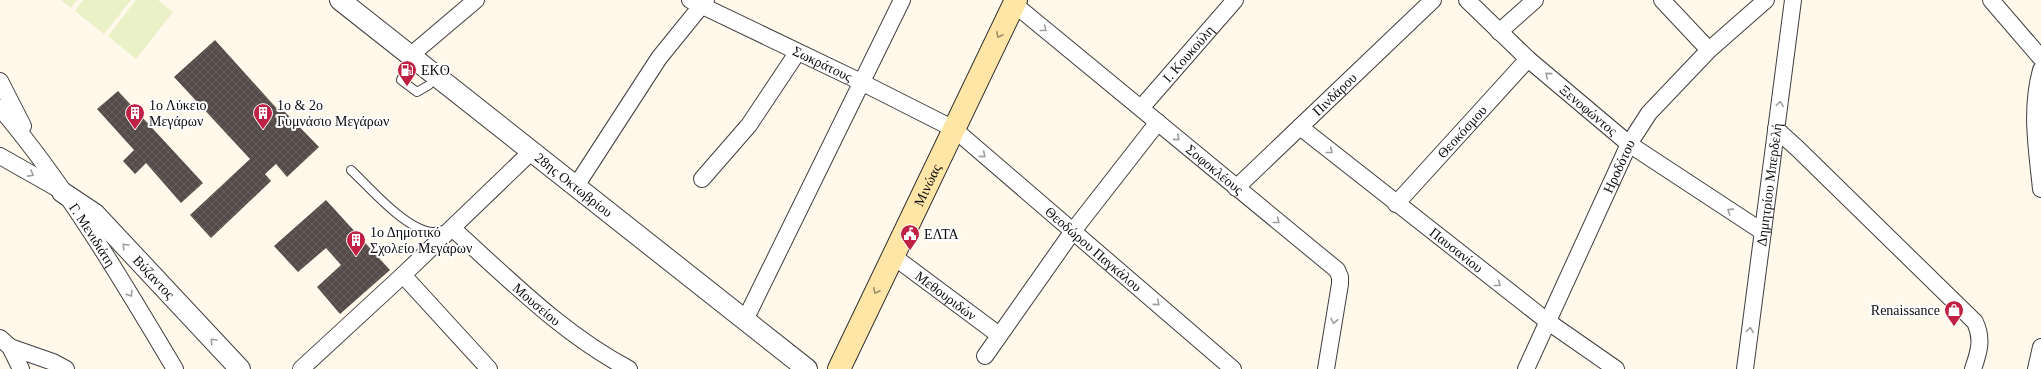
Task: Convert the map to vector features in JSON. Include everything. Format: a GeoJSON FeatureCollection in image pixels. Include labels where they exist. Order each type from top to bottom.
{"type":"FeatureCollection","features":[{"type":"Feature","properties":{"kind":"main road","name":"Μινώας"},"geometry":{"type":"LineString","coordinates":[[839,369],[1015,2]]}},
{"type":"Feature","properties":{"kind":"street","name":"28ης Οκτωβρίου"},"geometry":{"type":"LineString","coordinates":[[340,0],[435,82],[532,150],[807,369]]}},
{"type":"Feature","properties":{"kind":"street"},"geometry":{"type":"LineString","coordinates":[[409,61],[476,0]]}},
{"type":"Feature","properties":{"kind":"street"},"geometry":{"type":"LineString","coordinates":[[745,320],[902,0]]}},
{"type":"Feature","properties":{"kind":"street","name":"Ι. Κουκούλη"},"geometry":{"type":"LineString","coordinates":[[1141,108],[1235,0]]}},
{"type":"Feature","properties":{"kind":"street","name":"Πινδάρου"},"geometry":{"type":"LineString","coordinates":[[1236,188],[1432,0]]}},
{"type":"Feature","properties":{"kind":"street","name":"Ξενοφώντος"},"geometry":{"type":"LineString","coordinates":[[1467,0],[1528,59],[1629,144],[1763,232]]}},
{"type":"Feature","properties":{"kind":"street"},"geometry":{"type":"LineString","coordinates":[[1499,32],[1535,0]]}},
{"type":"Feature","properties":{"kind":"street"},"geometry":{"type":"LineString","coordinates":[[1662,0],[1709,50]]}},
{"type":"Feature","properties":{"kind":"street","name":"Ηροδότου"},"geometry":{"type":"LineString","coordinates":[[1526,369],[1546,321],[1629,144],[1649,113],[1709,50],[1766,0]]}},
{"type":"Feature","properties":{"kind":"street","name":"Δημητρίου Μπερδελή"},"geometry":{"type":"LineString","coordinates":[[1745,369],[1793,0]]}},
{"type":"Feature","properties":{"kind":"street"},"geometry":{"type":"LineString","coordinates":[[1991,0],[2041,58]]}},
{"type":"Feature","properties":{"kind":"street"},"geometry":{"type":"LineString","coordinates":[[576,186],[656,62],[699,2]]}},
{"type":"Feature","properties":{"kind":"street","name":"Σωκράτους"},"geometry":{"type":"LineString","coordinates":[[699,2],[796,53],[861,82],[954,130]]}},
{"type":"Feature","properties":{"kind":"street","name":"Σοφοκλέους"},"geometry":{"type":"LineString","coordinates":[[1015,2],[1236,188],[1337,270],[1340,278],[1340,284],[1326,369]]}},
{"type":"Feature","properties":{"kind":"street"},"geometry":{"type":"LineString","coordinates":[[702,179],[749,125],[796,53]]}},
{"type":"Feature","properties":{"kind":"street","name":"Θεοκόσμου"},"geometry":{"type":"LineString","coordinates":[[1396,204],[1528,59]]}},
{"type":"Feature","properties":{"kind":"street"},"geometry":{"type":"LineString","coordinates":[[2041,70],[2036,89],[2034,113],[2041,189]]}},
{"type":"Feature","properties":{"kind":"street"},"geometry":{"type":"LineString","coordinates":[[0,81],[40,159]]}},
{"type":"Feature","properties":{"kind":"street","name":"Γ. Μενιδιάτη"},"geometry":{"type":"LineString","coordinates":[[0,108],[40,159],[136,304],[175,369]]}},
{"type":"Feature","properties":{"kind":"street"},"geometry":{"type":"LineString","coordinates":[[985,356],[1073,231],[1158,122]]}},
{"type":"Feature","properties":{"kind":"street","name":"Παυσανίου"},"geometry":{"type":"LineString","coordinates":[[1300,127],[1546,321],[1616,369]]}},
{"type":"Feature","properties":{"kind":"street"},"geometry":{"type":"LineString","coordinates":[[1776,129],[1974,322],[1980,339],[1979,351],[1972,369]]}},
{"type":"Feature","properties":{"kind":"street","name":"Θεοδώρου Παγκάλου"},"geometry":{"type":"LineString","coordinates":[[954,130],[1233,369]]}},
{"type":"Feature","properties":{"kind":"street"},"geometry":{"type":"LineString","coordinates":[[301,369],[403,275],[532,150]]}},
{"type":"Feature","properties":{"kind":"street"},"geometry":{"type":"LineString","coordinates":[[0,156],[62,192]]}},
{"type":"Feature","properties":{"kind":"street","name":"Βύζαντος"},"geometry":{"type":"LineString","coordinates":[[62,192],[95,214],[240,369]]}},
{"type":"Feature","properties":{"kind":"street","name":"Μουσείου"},"geometry":{"type":"LineString","coordinates":[[452,228],[558,321],[599,351],[629,369]]}},
{"type":"Feature","properties":{"kind":"street","name":"Μεθουριδών"},"geometry":{"type":"LineString","coordinates":[[893,256],[999,335]]}},
{"type":"Feature","properties":{"kind":"street"},"geometry":{"type":"LineString","coordinates":[[403,275],[489,369]]}},
{"type":"Feature","properties":{"kind":"street"},"geometry":{"type":"LineString","coordinates":[[5,343],[21,369]]}},
{"type":"Feature","properties":{"kind":"street"},"geometry":{"type":"LineString","coordinates":[[5,343],[53,362],[66,369]]}},
{"type":"Feature","properties":{"kind":"street"},"geometry":{"type":"LineString","coordinates":[[2036,369],[2041,347]]}},
{"type":"Feature","properties":{"kind":"lane"},"geometry":{"type":"LineString","coordinates":[[351,170],[407,221],[421,229],[433,232],[452,228]]}},
{"type":"Feature","properties":{"kind":"green space"},"geometry":{"type":"Polygon","coordinates":[[[61,0],[77,0],[71,8],[61,0]]]}},
{"type":"Feature","properties":{"kind":"green space"},"geometry":{"type":"Polygon","coordinates":[[[83,0],[131,0],[104,34],[75,11],[83,0]]]}},
{"type":"Feature","properties":{"kind":"green space"},"geometry":{"type":"Polygon","coordinates":[[[136,0],[158,0],[173,12],[136,59],[108,36],[136,0]]]}},
{"type":"Feature","properties":{"kind":"building","name":"1ο & 2ο Γυμνάσιο Μεγάρων"},"geometry":{"type":"Polygon","coordinates":[[[215,40],[280,112],[283,110],[319,147],[287,177],[276,164],[265,174],[271,181],[211,238],[190,215],[250,159],[174,77],[215,40]]]}},
{"type":"Feature","properties":{"kind":"building","name":"1ο Λύκειο Μεγάρων"},"geometry":{"type":"Polygon","coordinates":[[[118,91],[203,183],[181,203],[146,163],[135,174],[123,161],[134,150],[97,109],[118,91]]]}},
{"type":"Feature","properties":{"kind":"building","name":"1ο Δημοτικό Σχολείο Μεγάρων"},"geometry":{"type":"Polygon","coordinates":[[[326,200],[390,270],[340,314],[317,287],[341,265],[326,248],[298,272],[274,246],[326,200]]]}},
{"type":"Feature","properties":{"kind":"place","name":"EKO"},"geometry":{"type":"Point","coordinates":[407,87]}},
{"type":"Feature","properties":{"kind":"place","name":"1ο Λύκειο Μεγάρων"},"geometry":{"type":"Point","coordinates":[135,130]}},
{"type":"Feature","properties":{"kind":"place","name":"1ο & 2ο Γυμνάσιο Μεγάρων"},"geometry":{"type":"Point","coordinates":[263,130]}},
{"type":"Feature","properties":{"kind":"place","name":"ΕΛΤΑ"},"geometry":{"type":"Point","coordinates":[910,251]}},
{"type":"Feature","properties":{"kind":"place","name":"1ο Δημοτικό Σχολείο Μεγάρων"},"geometry":{"type":"Point","coordinates":[356,257]}},
{"type":"Feature","properties":{"kind":"place","name":"Renaissance"},"geometry":{"type":"Point","coordinates":[1954,327]}}]}
